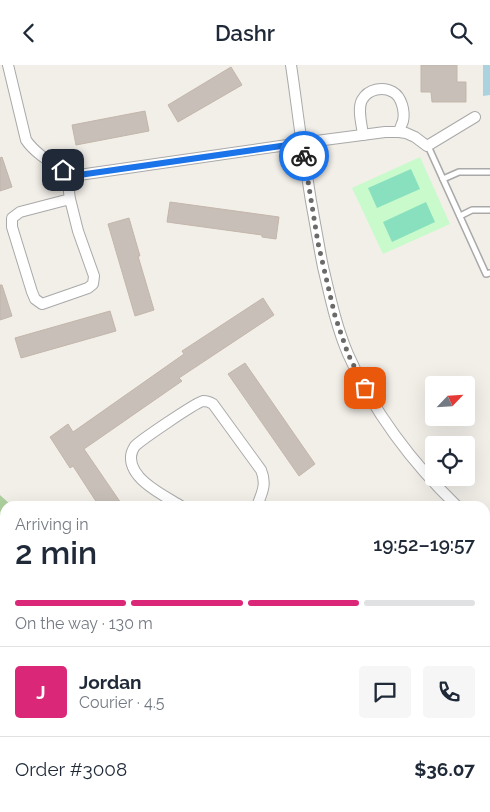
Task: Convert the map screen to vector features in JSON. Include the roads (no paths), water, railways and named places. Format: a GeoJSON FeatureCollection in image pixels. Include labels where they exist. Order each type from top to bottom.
{"type":"FeatureCollection","features":[{"type":"Feature","properties":{"kind":"street"},"geometry":{"type":"LineString","coordinates":[[8,65],[24,133],[30,146],[72,176],[363,135],[406,133],[427,146],[475,117]]}},
{"type":"Feature","properties":{"kind":"street"},"geometry":{"type":"LineString","coordinates":[[292,65],[318,243],[335,316],[348,354],[374,403],[408,454],[452,501]]}},
{"type":"Feature","properties":{"kind":"street"},"geometry":{"type":"LineString","coordinates":[[363,135],[360,113],[362,99],[371,91],[377,89],[393,92],[401,102],[404,120],[399,132]]}},
{"type":"Feature","properties":{"kind":"street"},"geometry":{"type":"LineString","coordinates":[[70,199],[20,212],[12,218],[12,227],[32,292],[35,299],[42,304],[88,288],[93,283],[94,276],[78,231],[70,199],[72,176]]}},
{"type":"Feature","properties":{"kind":"street"},"geometry":{"type":"LineString","coordinates":[[173,501],[145,483],[136,474],[132,463],[132,451],[142,440],[188,408],[204,401],[214,404],[261,470],[264,489],[259,501]]}},
{"type":"Feature","properties":{"kind":"lane"},"geometry":{"type":"LineString","coordinates":[[427,146],[486,274],[490,273]]}},
{"type":"Feature","properties":{"kind":"lane"},"geometry":{"type":"LineString","coordinates":[[443,179],[458,172],[490,172]]}},
{"type":"Feature","properties":{"kind":"lane"},"geometry":{"type":"LineString","coordinates":[[460,216],[472,210],[490,211]]}},
{"type":"Feature","properties":{"kind":"water"},"geometry":{"type":"Polygon","coordinates":[[[483,65],[490,65],[490,95],[483,96],[483,65]]]}}]}
